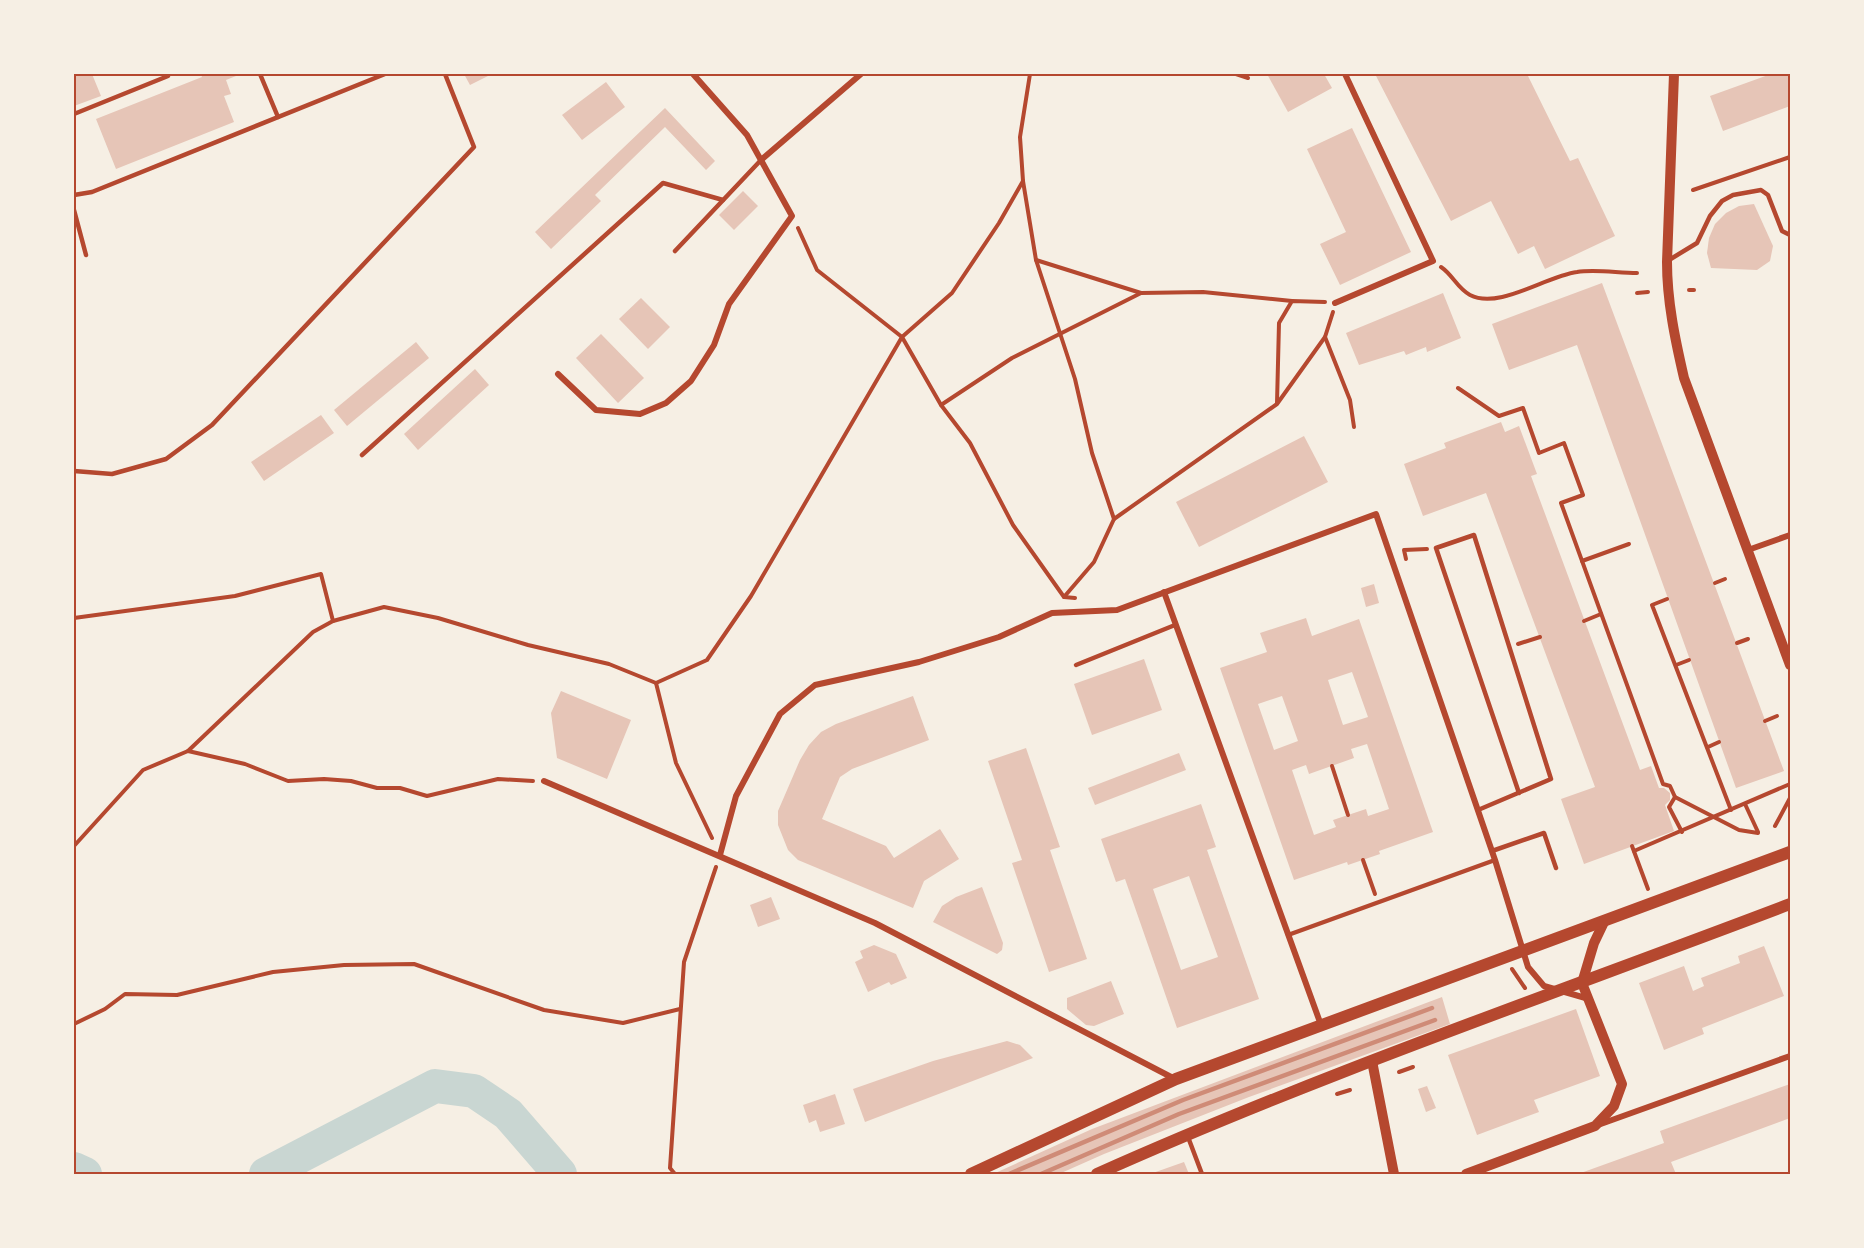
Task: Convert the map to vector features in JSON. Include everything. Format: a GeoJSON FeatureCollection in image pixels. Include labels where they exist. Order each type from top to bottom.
{"type":"FeatureCollection","features":[{"type":"Feature","properties":{"kind":"main road"},"geometry":{"type":"LineString","coordinates":[[971,1174],[1176,1079],[1791,852]]}},
{"type":"Feature","properties":{"kind":"main road"},"geometry":{"type":"LineString","coordinates":[[1097,1174],[1187,1134],[1372,1061],[1791,904]]}},
{"type":"Feature","properties":{"kind":"street"},"geometry":{"type":"LineString","coordinates":[[558,374],[597,410],[640,414],[666,402],[691,381],[714,345],[729,304],[792,216],[747,135],[693,74]]}},
{"type":"Feature","properties":{"kind":"street"},"geometry":{"type":"LineString","coordinates":[[761,160],[861,74]]}},
{"type":"Feature","properties":{"kind":"street"},"geometry":{"type":"LineString","coordinates":[[1335,303],[1433,261],[1345,74]]}},
{"type":"Feature","properties":{"kind":"street"},"geometry":{"type":"LineString","coordinates":[[1674,74],[1667,291],[1684,378],[1791,665]]}},
{"type":"Feature","properties":{"kind":"street"},"geometry":{"type":"LineString","coordinates":[[720,855],[736,796],[780,714],[815,685],[919,662],[999,636],[1053,613],[1117,610],[1376,514],[1492,851],[1528,967],[1544,986],[1589,999]]}},
{"type":"Feature","properties":{"kind":"street"},"geometry":{"type":"LineString","coordinates":[[1748,550],[1791,536]]}},
{"type":"Feature","properties":{"kind":"street"},"geometry":{"type":"LineString","coordinates":[[1164,592],[1321,1026]]}},
{"type":"Feature","properties":{"kind":"street"},"geometry":{"type":"LineString","coordinates":[[544,781],[875,923],[1176,1079]]}},
{"type":"Feature","properties":{"kind":"street"},"geometry":{"type":"LineString","coordinates":[[1595,1126],[1614,1106],[1622,1084],[1582,983],[1594,943],[1605,920]]}},
{"type":"Feature","properties":{"kind":"street"},"geometry":{"type":"LineString","coordinates":[[1466,1174],[1791,1056]]}},
{"type":"Feature","properties":{"kind":"street"},"geometry":{"type":"LineString","coordinates":[[1372,1061],[1394,1174]]}},
{"type":"Feature","properties":{"kind":"lane"},"geometry":{"type":"LineString","coordinates":[[260,74],[278,117]]}},
{"type":"Feature","properties":{"kind":"lane"},"geometry":{"type":"LineString","coordinates":[[74,195],[92,192],[385,74]]}},
{"type":"Feature","properties":{"kind":"lane"},"geometry":{"type":"LineString","coordinates":[[74,471],[112,474],[166,459],[213,425],[474,147],[445,74]]}},
{"type":"Feature","properties":{"kind":"lane"},"geometry":{"type":"LineString","coordinates":[[74,114],[168,76]]}},
{"type":"Feature","properties":{"kind":"lane"},"geometry":{"type":"LineString","coordinates":[[675,251],[761,160]]}},
{"type":"Feature","properties":{"kind":"lane"},"geometry":{"type":"LineString","coordinates":[[362,455],[663,183],[723,200]]}},
{"type":"Feature","properties":{"kind":"lane"},"geometry":{"type":"LineString","coordinates":[[1667,262],[1697,243],[1710,216],[1722,201],[1748,192],[1761,190],[1768,195],[1782,231],[1791,236]]}},
{"type":"Feature","properties":{"kind":"lane"},"geometry":{"type":"LineString","coordinates":[[74,210],[86,255]]}},
{"type":"Feature","properties":{"kind":"lane"},"geometry":{"type":"LineString","coordinates":[[1478,810],[1551,780],[1474,535],[1437,548],[1519,793]]}},
{"type":"Feature","properties":{"kind":"lane"},"geometry":{"type":"LineString","coordinates":[[1076,665],[1175,625]]}},
{"type":"Feature","properties":{"kind":"lane"},"geometry":{"type":"LineString","coordinates":[[1492,851],[1544,832],[1556,868]]}},
{"type":"Feature","properties":{"kind":"lane"},"geometry":{"type":"LineString","coordinates":[[1288,935],[1495,860]]}},
{"type":"Feature","properties":{"kind":"lane"},"geometry":{"type":"LineString","coordinates":[[1187,1134],[1202,1174]]}},
{"type":"Feature","properties":{"kind":"path"},"geometry":{"type":"LineString","coordinates":[[1030,74],[1020,137],[1023,181],[1036,260],[1075,379],[1092,453],[1114,519]]}},
{"type":"Feature","properties":{"kind":"path"},"geometry":{"type":"LineString","coordinates":[[1236,74],[1248,78]]}},
{"type":"Feature","properties":{"kind":"path"},"geometry":{"type":"LineString","coordinates":[[1693,190],[1791,157]]}},
{"type":"Feature","properties":{"kind":"path"},"geometry":{"type":"LineString","coordinates":[[74,846],[143,770],[188,751],[313,632],[333,621],[384,607],[438,618],[528,645],[609,664],[656,683],[707,660],[751,596],[902,337],[952,293],[999,223],[1023,181]]}},
{"type":"Feature","properties":{"kind":"path"},"geometry":{"type":"LineString","coordinates":[[792,216],[817,270],[902,337],[941,405],[970,443],[1013,525],[1064,597],[1085,599]]}},
{"type":"Feature","properties":{"kind":"path"},"geometry":{"type":"LineString","coordinates":[[1036,260],[1141,293],[1203,292],[1335,303],[1325,337],[1276,404],[1114,519],[1094,562],[1064,597]]}},
{"type":"Feature","properties":{"kind":"path"},"geometry":{"type":"LineString","coordinates":[[1450,273],[1457,286],[1471,295],[1487,300],[1576,272],[1637,273]]}},
{"type":"Feature","properties":{"kind":"path"},"geometry":{"type":"LineString","coordinates":[[1636,293],[1648,292]]}},
{"type":"Feature","properties":{"kind":"path"},"geometry":{"type":"LineString","coordinates":[[941,405],[1012,358],[1141,293]]}},
{"type":"Feature","properties":{"kind":"path"},"geometry":{"type":"LineString","coordinates":[[1276,404],[1279,323],[1292,301]]}},
{"type":"Feature","properties":{"kind":"path"},"geometry":{"type":"LineString","coordinates":[[1325,337],[1350,400],[1354,427]]}},
{"type":"Feature","properties":{"kind":"path"},"geometry":{"type":"LineString","coordinates":[[1458,388],[1499,416],[1523,408],[1539,453],[1564,443],[1583,495],[1561,503],[1663,784],[1670,786],[1675,797],[1739,830],[1758,832],[1745,804]]}},
{"type":"Feature","properties":{"kind":"path"},"geometry":{"type":"LineString","coordinates":[[1582,561],[1629,544]]}},
{"type":"Feature","properties":{"kind":"path"},"geometry":{"type":"LineString","coordinates":[[1394,565],[1407,560],[1404,550],[1437,548]]}},
{"type":"Feature","properties":{"kind":"path"},"geometry":{"type":"LineString","coordinates":[[74,618],[235,596],[321,574],[333,621]]}},
{"type":"Feature","properties":{"kind":"path"},"geometry":{"type":"LineString","coordinates":[[1715,583],[1725,579]]}},
{"type":"Feature","properties":{"kind":"path"},"geometry":{"type":"LineString","coordinates":[[1667,599],[1652,604],[1731,810]]}},
{"type":"Feature","properties":{"kind":"path"},"geometry":{"type":"LineString","coordinates":[[1584,621],[1601,614]]}},
{"type":"Feature","properties":{"kind":"path"},"geometry":{"type":"LineString","coordinates":[[1509,648],[1540,637]]}},
{"type":"Feature","properties":{"kind":"path"},"geometry":{"type":"LineString","coordinates":[[1737,643],[1748,639]]}},
{"type":"Feature","properties":{"kind":"path"},"geometry":{"type":"LineString","coordinates":[[1676,665],[1689,660]]}},
{"type":"Feature","properties":{"kind":"path"},"geometry":{"type":"LineString","coordinates":[[656,683],[676,763],[720,855],[684,962],[670,1168],[675,1174]]}},
{"type":"Feature","properties":{"kind":"path"},"geometry":{"type":"LineString","coordinates":[[1765,721],[1777,716]]}},
{"type":"Feature","properties":{"kind":"path"},"geometry":{"type":"LineString","coordinates":[[1708,747],[1719,742]]}},
{"type":"Feature","properties":{"kind":"path"},"geometry":{"type":"LineString","coordinates":[[188,751],[245,764],[288,781],[324,779],[351,781],[377,788],[400,788],[427,796],[498,779],[544,781]]}},
{"type":"Feature","properties":{"kind":"path"},"geometry":{"type":"LineString","coordinates":[[1332,766],[1348,815]]}},
{"type":"Feature","properties":{"kind":"path"},"geometry":{"type":"LineString","coordinates":[[1648,889],[1633,849],[1682,832],[1791,783]]}},
{"type":"Feature","properties":{"kind":"path"},"geometry":{"type":"LineString","coordinates":[[1675,797],[1669,807],[1682,832]]}},
{"type":"Feature","properties":{"kind":"path"},"geometry":{"type":"LineString","coordinates":[[1775,826],[1791,798]]}},
{"type":"Feature","properties":{"kind":"path"},"geometry":{"type":"LineString","coordinates":[[1363,860],[1377,902]]}},
{"type":"Feature","properties":{"kind":"path"},"geometry":{"type":"LineString","coordinates":[[74,1024],[105,1009],[125,994],[177,995],[273,972],[392,963],[414,964],[544,1010],[623,1023],[680,1009]]}},
{"type":"Feature","properties":{"kind":"path"},"geometry":{"type":"LineString","coordinates":[[1512,969],[1528,991]]}},
{"type":"Feature","properties":{"kind":"path"},"geometry":{"type":"LineString","coordinates":[[1399,1072],[1413,1067]]}},
{"type":"Feature","properties":{"kind":"path"},"geometry":{"type":"LineString","coordinates":[[1337,1094],[1350,1090]]}},
{"type":"Feature","properties":{"kind":"building"},"geometry":{"type":"Polygon","coordinates":[[[74,74],[92,74],[101,96],[74,106],[74,74]]]}},
{"type":"Feature","properties":{"kind":"building"},"geometry":{"type":"Polygon","coordinates":[[[201,74],[241,74],[226,80],[231,94],[224,96],[234,122],[116,169],[96,119],[202,77],[201,74]]]}},
{"type":"Feature","properties":{"kind":"building"},"geometry":{"type":"Polygon","coordinates":[[[464,74],[492,74],[470,85],[464,74]]]}},
{"type":"Feature","properties":{"kind":"building"},"geometry":{"type":"Polygon","coordinates":[[[1267,74],[1324,74],[1332,88],[1288,112],[1267,74]]]}},
{"type":"Feature","properties":{"kind":"building"},"geometry":{"type":"Polygon","coordinates":[[[1375,74],[1527,74],[1570,161],[1578,158],[1615,236],[1545,269],[1534,246],[1518,254],[1491,201],[1451,221],[1375,74]]]}},
{"type":"Feature","properties":{"kind":"building"},"geometry":{"type":"Polygon","coordinates":[[[1771,74],[1790,74],[1790,106],[1723,131],[1710,96],[1771,74]]]}},
{"type":"Feature","properties":{"kind":"building"},"geometry":{"type":"Polygon","coordinates":[[[606,82],[625,107],[582,140],[562,115],[606,82]]]}},
{"type":"Feature","properties":{"kind":"building"},"geometry":{"type":"Polygon","coordinates":[[[665,108],[715,161],[706,170],[665,127],[595,195],[601,201],[551,249],[535,232],[665,108]]]}},
{"type":"Feature","properties":{"kind":"building"},"geometry":{"type":"Polygon","coordinates":[[[1352,128],[1411,252],[1340,285],[1320,244],[1346,232],[1307,149],[1352,128]]]}},
{"type":"Feature","properties":{"kind":"building"},"geometry":{"type":"Polygon","coordinates":[[[743,191],[758,206],[734,230],[719,215],[743,191]]]}},
{"type":"Feature","properties":{"kind":"building"},"geometry":{"type":"Polygon","coordinates":[[[1754,204],[1773,246],[1770,261],[1757,270],[1711,268],[1707,253],[1709,238],[1715,224],[1726,213],[1739,206],[1754,204]]]}},
{"type":"Feature","properties":{"kind":"building"},"geometry":{"type":"Polygon","coordinates":[[[1602,283],[1784,771],[1736,788],[1577,345],[1509,370],[1492,324],[1602,283]]]}},
{"type":"Feature","properties":{"kind":"building"},"geometry":{"type":"Polygon","coordinates":[[[1443,293],[1461,338],[1427,352],[1426,347],[1406,355],[1404,351],[1359,365],[1346,333],[1443,293]]]}},
{"type":"Feature","properties":{"kind":"building"},"geometry":{"type":"Polygon","coordinates":[[[641,298],[670,327],[648,349],[619,319],[641,298]]]}},
{"type":"Feature","properties":{"kind":"building"},"geometry":{"type":"Polygon","coordinates":[[[601,334],[644,378],[618,403],[576,358],[601,334]]]}},
{"type":"Feature","properties":{"kind":"building"},"geometry":{"type":"Polygon","coordinates":[[[416,342],[429,358],[347,426],[334,410],[416,342]]]}},
{"type":"Feature","properties":{"kind":"building"},"geometry":{"type":"Polygon","coordinates":[[[475,369],[489,385],[418,450],[404,434],[475,369]]]}},
{"type":"Feature","properties":{"kind":"building"},"geometry":{"type":"Polygon","coordinates":[[[321,415],[334,433],[264,481],[251,462],[321,415]]]}},
{"type":"Feature","properties":{"kind":"building"},"geometry":{"type":"Polygon","coordinates":[[[1501,422],[1505,432],[1519,426],[1537,474],[1531,476],[1640,770],[1651,766],[1659,788],[1664,788],[1670,793],[1670,800],[1665,805],[1674,831],[1584,864],[1561,799],[1595,787],[1486,493],[1423,516],[1404,464],[1446,448],[1444,443],[1501,422]]]}},
{"type":"Feature","properties":{"kind":"building"},"geometry":{"type":"Polygon","coordinates":[[[1304,436],[1328,482],[1199,547],[1176,502],[1304,436]]]}},
{"type":"Feature","properties":{"kind":"building"},"geometry":{"type":"Polygon","coordinates":[[[1374,584],[1379,603],[1366,607],[1361,588],[1374,584]]]}},
{"type":"Feature","properties":{"kind":"building"},"geometry":{"type":"Polygon","coordinates":[[[1306,618],[1312,636],[1359,619],[1433,832],[1379,851],[1380,854],[1348,865],[1347,862],[1294,880],[1220,668],[1267,652],[1260,633],[1306,618]],[[1352,672],[1328,680],[1343,725],[1368,717],[1352,672]],[[1282,696],[1258,704],[1274,750],[1298,741],[1282,696]],[[1367,744],[1351,749],[1354,758],[1309,774],[1306,765],[1292,770],[1314,835],[1336,827],[1333,820],[1366,809],[1368,816],[1389,809],[1367,744]]]}},
{"type":"Feature","properties":{"kind":"building"},"geometry":{"type":"Polygon","coordinates":[[[1144,659],[1162,710],[1092,735],[1074,684],[1144,659]]]}},
{"type":"Feature","properties":{"kind":"building"},"geometry":{"type":"Polygon","coordinates":[[[561,691],[631,720],[607,779],[557,758],[551,713],[561,691]]]}},
{"type":"Feature","properties":{"kind":"building"},"geometry":{"type":"Polygon","coordinates":[[[913,696],[929,740],[852,769],[840,777],[822,819],[886,846],[894,858],[940,829],[959,859],[924,881],[913,908],[798,860],[788,850],[778,825],[778,811],[800,760],[809,745],[821,732],[836,724],[913,696]]]}},
{"type":"Feature","properties":{"kind":"building"},"geometry":{"type":"Polygon","coordinates":[[[1026,748],[1060,847],[1050,850],[1087,959],[1049,972],[1012,863],[1022,860],[988,761],[1026,748]]]}},
{"type":"Feature","properties":{"kind":"building"},"geometry":{"type":"Polygon","coordinates":[[[1179,753],[1186,770],[1095,805],[1088,788],[1179,753]]]}},
{"type":"Feature","properties":{"kind":"building"},"geometry":{"type":"Polygon","coordinates":[[[1201,804],[1216,847],[1207,850],[1259,999],[1177,1028],[1125,879],[1116,882],[1101,839],[1201,804]],[[1189,876],[1153,889],[1181,970],[1218,957],[1189,876]]]}},
{"type":"Feature","properties":{"kind":"building"},"geometry":{"type":"Polygon","coordinates":[[[982,887],[1003,943],[1002,950],[997,954],[933,922],[942,906],[956,897],[982,887]]]}},
{"type":"Feature","properties":{"kind":"building"},"geometry":{"type":"Polygon","coordinates":[[[771,897],[780,919],[758,927],[750,905],[771,897]]]}},
{"type":"Feature","properties":{"kind":"building"},"geometry":{"type":"Polygon","coordinates":[[[874,945],[896,954],[907,978],[891,985],[889,982],[868,992],[855,962],[863,958],[860,951],[874,945]]]}},
{"type":"Feature","properties":{"kind":"building"},"geometry":{"type":"Polygon","coordinates":[[[1764,946],[1784,996],[1702,1028],[1704,1034],[1664,1050],[1639,983],[1684,966],[1693,991],[1704,986],[1701,978],[1740,963],[1738,956],[1764,946]]]}},
{"type":"Feature","properties":{"kind":"building"},"geometry":{"type":"Polygon","coordinates":[[[1111,981],[1124,1014],[1094,1026],[1086,1025],[1067,1009],[1067,998],[1111,981]]]}},
{"type":"Feature","properties":{"kind":"building"},"geometry":{"type":"Polygon","coordinates":[[[1442,997],[1450,1024],[1249,1097],[1059,1174],[993,1174],[1092,1129],[1442,997]]]}},
{"type":"Feature","properties":{"kind":"building"},"geometry":{"type":"Polygon","coordinates":[[[1576,1009],[1600,1076],[1534,1100],[1539,1112],[1477,1135],[1448,1055],[1576,1009]]]}},
{"type":"Feature","properties":{"kind":"building"},"geometry":{"type":"Polygon","coordinates":[[[1007,1041],[1020,1045],[1033,1058],[865,1122],[853,1089],[933,1061],[1007,1041]]]}},
{"type":"Feature","properties":{"kind":"building"},"geometry":{"type":"Polygon","coordinates":[[[1790,1084],[1790,1118],[1671,1162],[1676,1174],[1578,1174],[1664,1143],[1660,1131],[1790,1084]]]}},
{"type":"Feature","properties":{"kind":"building"},"geometry":{"type":"Polygon","coordinates":[[[1427,1086],[1436,1108],[1426,1112],[1418,1089],[1427,1086]]]}},
{"type":"Feature","properties":{"kind":"building"},"geometry":{"type":"Polygon","coordinates":[[[835,1094],[845,1124],[820,1132],[816,1120],[809,1123],[803,1105],[835,1094]]]}},
{"type":"Feature","properties":{"kind":"building"},"geometry":{"type":"Polygon","coordinates":[[[1184,1162],[1189,1174],[1150,1174],[1184,1162]]]}},
{"type":"Feature","properties":{"kind":"waterway"},"geometry":{"type":"LineString","coordinates":[[266,1174],[435,1086],[474,1091],[508,1114],[560,1174]]}},
{"type":"Feature","properties":{"kind":"waterway"},"geometry":{"type":"LineString","coordinates":[[74,1169],[85,1174]]}},
{"type":"Feature","properties":{"kind":"railway"},"geometry":{"type":"LineString","coordinates":[[1009,1174],[1183,1100],[1432,1008]]}},
{"type":"Feature","properties":{"kind":"railway"},"geometry":{"type":"LineString","coordinates":[[1041,1174],[1179,1114],[1435,1020]]}}]}
